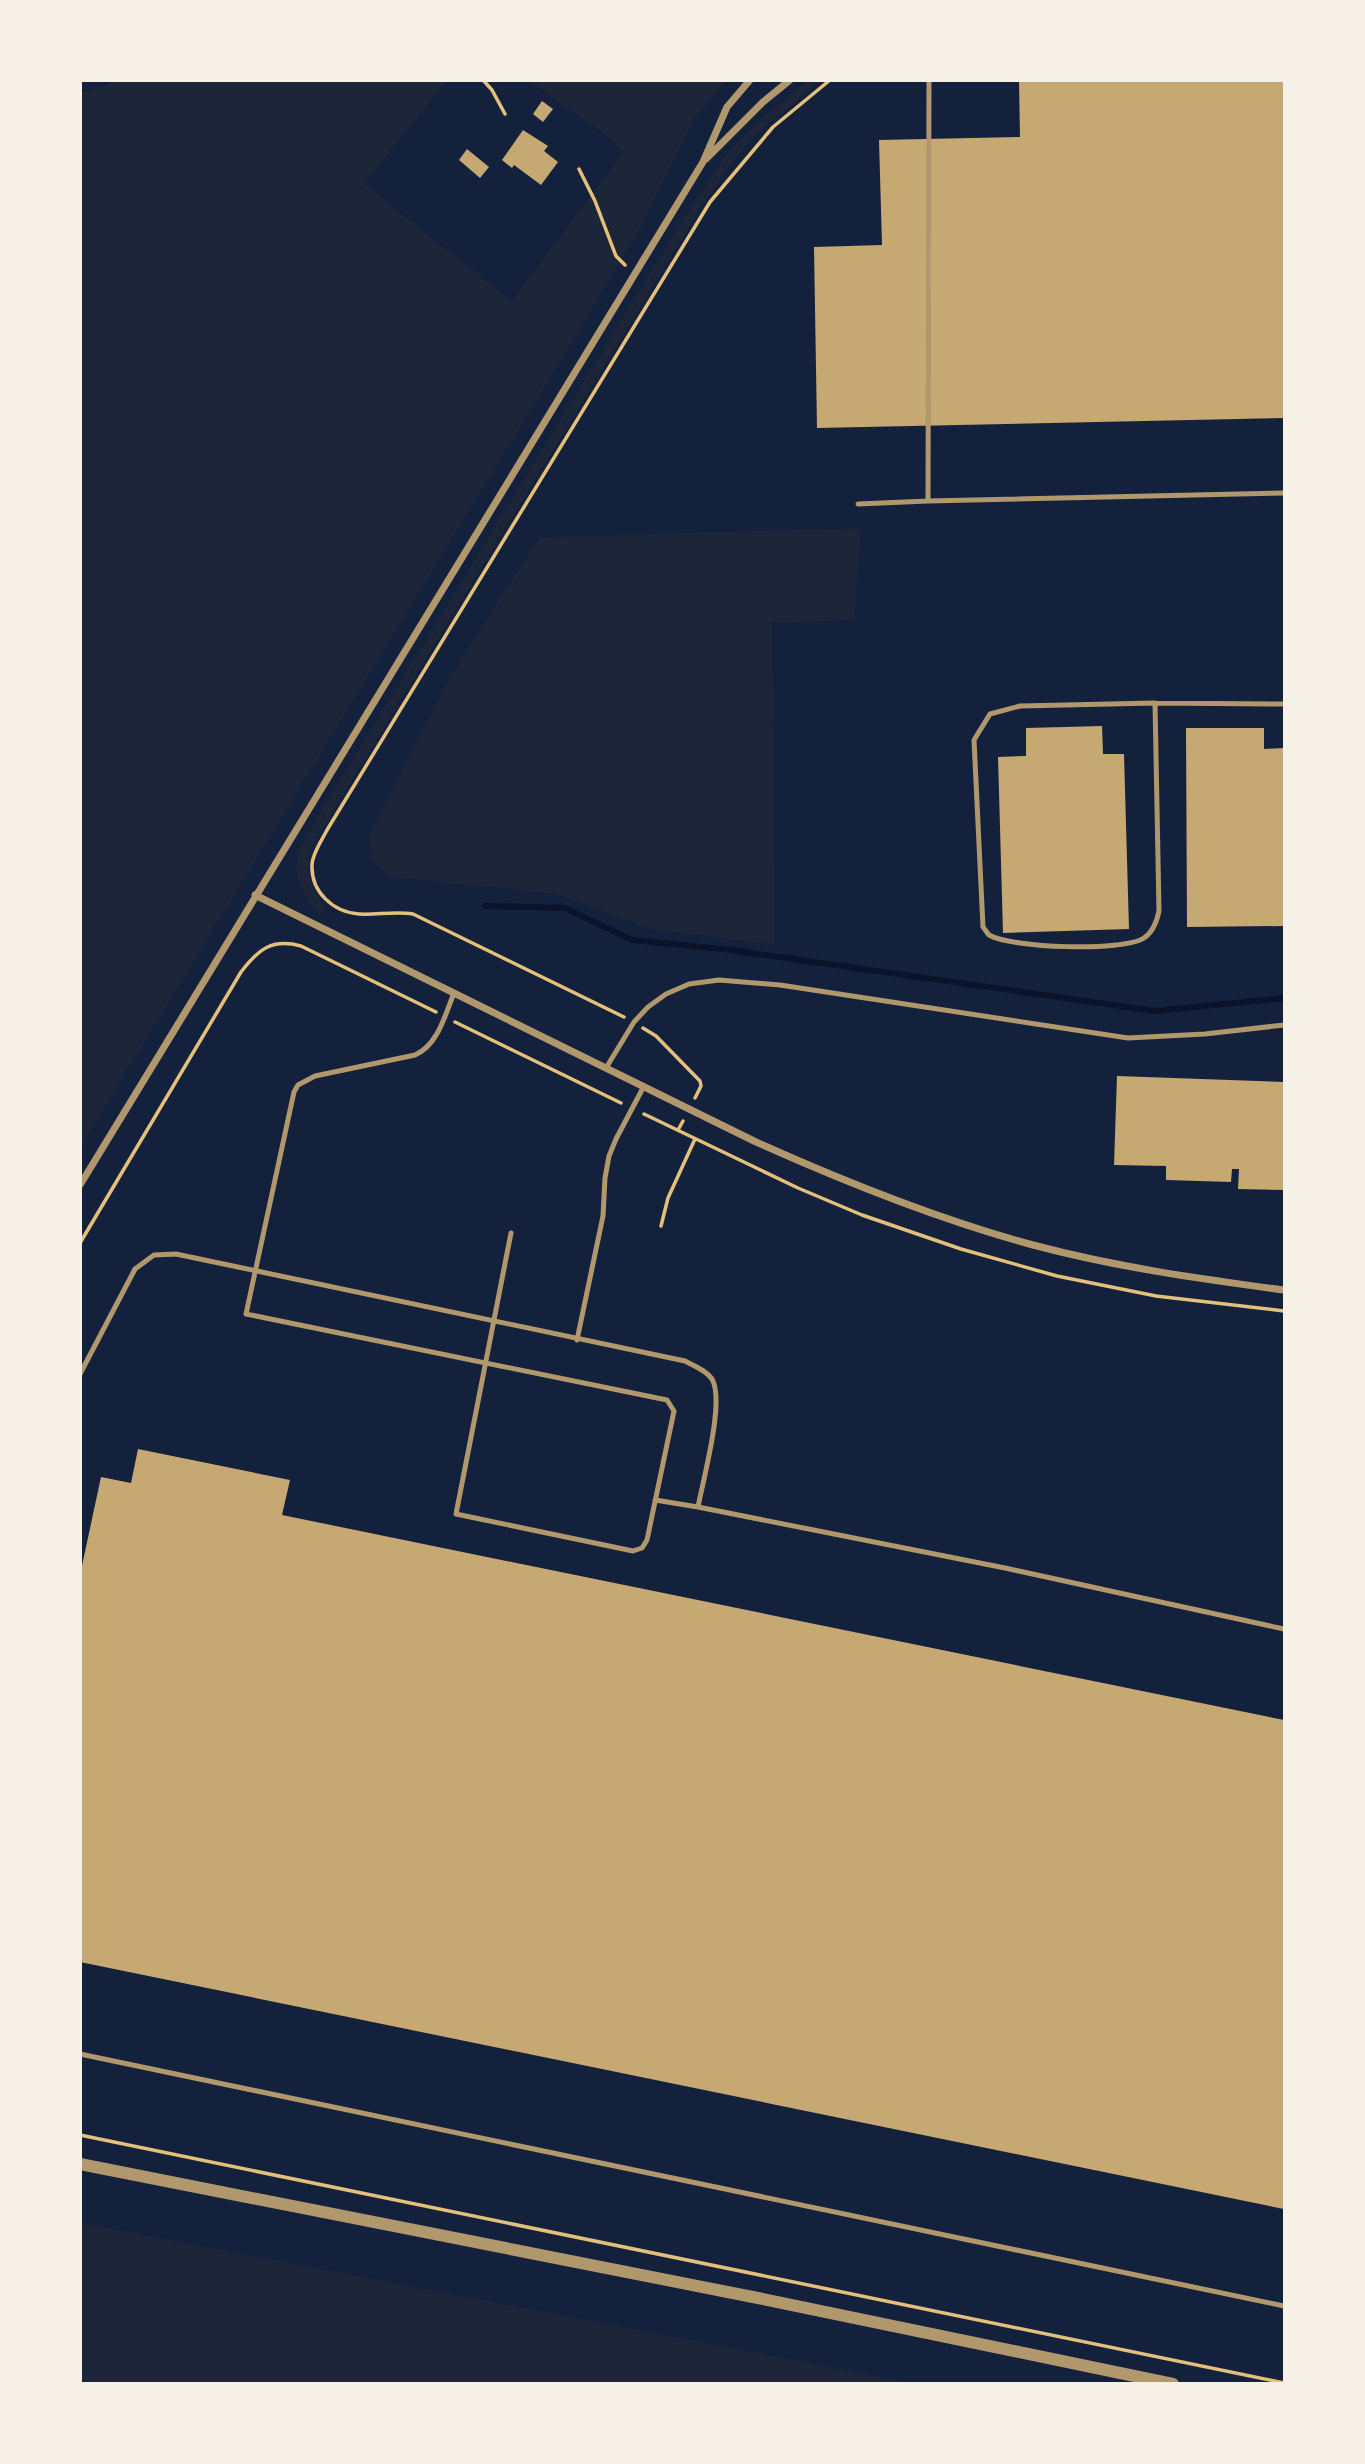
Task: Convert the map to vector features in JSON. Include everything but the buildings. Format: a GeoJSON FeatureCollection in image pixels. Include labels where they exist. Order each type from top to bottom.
{"type":"FeatureCollection","features":[{"type":"Feature","properties":{"kind":"street"},"geometry":{"type":"LineString","coordinates":[[80,1185],[703,162],[727,107],[750,80]]}},
{"type":"Feature","properties":{"kind":"street"},"geometry":{"type":"LineString","coordinates":[[703,162],[763,102],[790,80]]}},
{"type":"Feature","properties":{"kind":"street"},"geometry":{"type":"LineString","coordinates":[[255,895],[813,1167],[914,1208],[1033,1245],[1133,1268],[1284,1290]]}},
{"type":"Feature","properties":{"kind":"street"},"geometry":{"type":"LineString","coordinates":[[80,2164],[758,2298],[1173,2384]]}},
{"type":"Feature","properties":{"kind":"lane"},"geometry":{"type":"LineString","coordinates":[[928,501],[929,80]]}},
{"type":"Feature","properties":{"kind":"lane"},"geometry":{"type":"LineString","coordinates":[[858,504],[1284,493]]}},
{"type":"Feature","properties":{"kind":"lane"},"geometry":{"type":"LineString","coordinates":[[1155,703],[1159,911],[1157,923],[1143,939],[1121,944],[1069,947],[1024,945],[989,935],[983,927],[974,740],[990,714],[1020,706],[1155,703],[1284,704]]}},
{"type":"Feature","properties":{"kind":"lane"},"geometry":{"type":"LineString","coordinates":[[606,1068],[634,1022],[648,1007],[666,994],[689,984],[719,980],[780,985],[1128,1038],[1205,1034],[1284,1025]]}},
{"type":"Feature","properties":{"kind":"lane"},"geometry":{"type":"LineString","coordinates":[[454,993],[435,1038],[424,1052],[315,1076],[298,1085],[294,1091],[246,1314],[485,1363],[667,1400],[674,1411],[647,1540],[642,1548],[633,1551],[456,1514],[485,1363],[493,1322],[511,1233]]}},
{"type":"Feature","properties":{"kind":"lane"},"geometry":{"type":"LineString","coordinates":[[576,1340],[603,1216],[609,1156],[644,1086]]}},
{"type":"Feature","properties":{"kind":"lane"},"geometry":{"type":"LineString","coordinates":[[80,1374],[135,1269],[153,1255],[176,1254],[685,1361],[703,1370],[712,1379],[717,1394],[716,1413],[698,1507]]}},
{"type":"Feature","properties":{"kind":"lane"},"geometry":{"type":"LineString","coordinates":[[655,1500],[1005,1568],[1284,1629]]}},
{"type":"Feature","properties":{"kind":"lane"},"geometry":{"type":"LineString","coordinates":[[80,2054],[1284,2306]]}},
{"type":"Feature","properties":{"kind":"path"},"geometry":{"type":"LineString","coordinates":[[483,80],[492,90],[505,114]]}},
{"type":"Feature","properties":{"kind":"path"},"geometry":{"type":"LineString","coordinates":[[624,1016],[413,914],[357,914],[341,911],[327,902],[315,883],[312,863],[334,818],[710,202],[773,127],[830,80]]}},
{"type":"Feature","properties":{"kind":"path"},"geometry":{"type":"LineString","coordinates":[[579,170],[595,201],[616,256],[635,274]]}},
{"type":"Feature","properties":{"kind":"path"},"geometry":{"type":"LineString","coordinates":[[80,1243],[241,972],[256,953],[274,944],[300,946]]}},
{"type":"Feature","properties":{"kind":"path"},"geometry":{"type":"LineString","coordinates":[[642,1027],[656,1036],[698,1079],[701,1086]]}},
{"type":"Feature","properties":{"kind":"path"},"geometry":{"type":"LineString","coordinates":[[661,1226],[668,1198],[695,1139]]}},
{"type":"Feature","properties":{"kind":"path"},"geometry":{"type":"LineString","coordinates":[[80,2135],[1284,2384]]}},
{"type":"Feature","properties":{"kind":"shaded area"},"geometry":{"type":"Polygon","coordinates":[[[118,80],[447,81],[364,184],[512,301],[623,153],[612,140],[529,81],[725,81],[693,121],[640,228],[569,347],[81,1146],[81,93],[118,80]]]}},
{"type":"Feature","properties":{"kind":"shaded area"},"geometry":{"type":"Polygon","coordinates":[[[807,81],[820,81],[756,134],[700,209],[316,839],[308,869],[311,883],[325,910],[321,916],[305,896],[298,880],[298,854],[308,833],[688,211],[728,152],[807,81]]]}},
{"type":"Feature","properties":{"kind":"shaded area"},"geometry":{"type":"Polygon","coordinates":[[[861,528],[854,620],[772,623],[775,945],[652,929],[556,894],[389,877],[372,859],[369,837],[452,673],[540,537],[861,528]]]}},
{"type":"Feature","properties":{"kind":"shaded area"},"geometry":{"type":"Polygon","coordinates":[[[81,2223],[913,2383],[81,2383],[81,2223]]]}},
{"type":"Feature","properties":{"kind":"waterway"},"geometry":{"type":"LineString","coordinates":[[485,906],[565,908],[632,940],[723,949],[1155,1011],[1284,998]]}}]}
